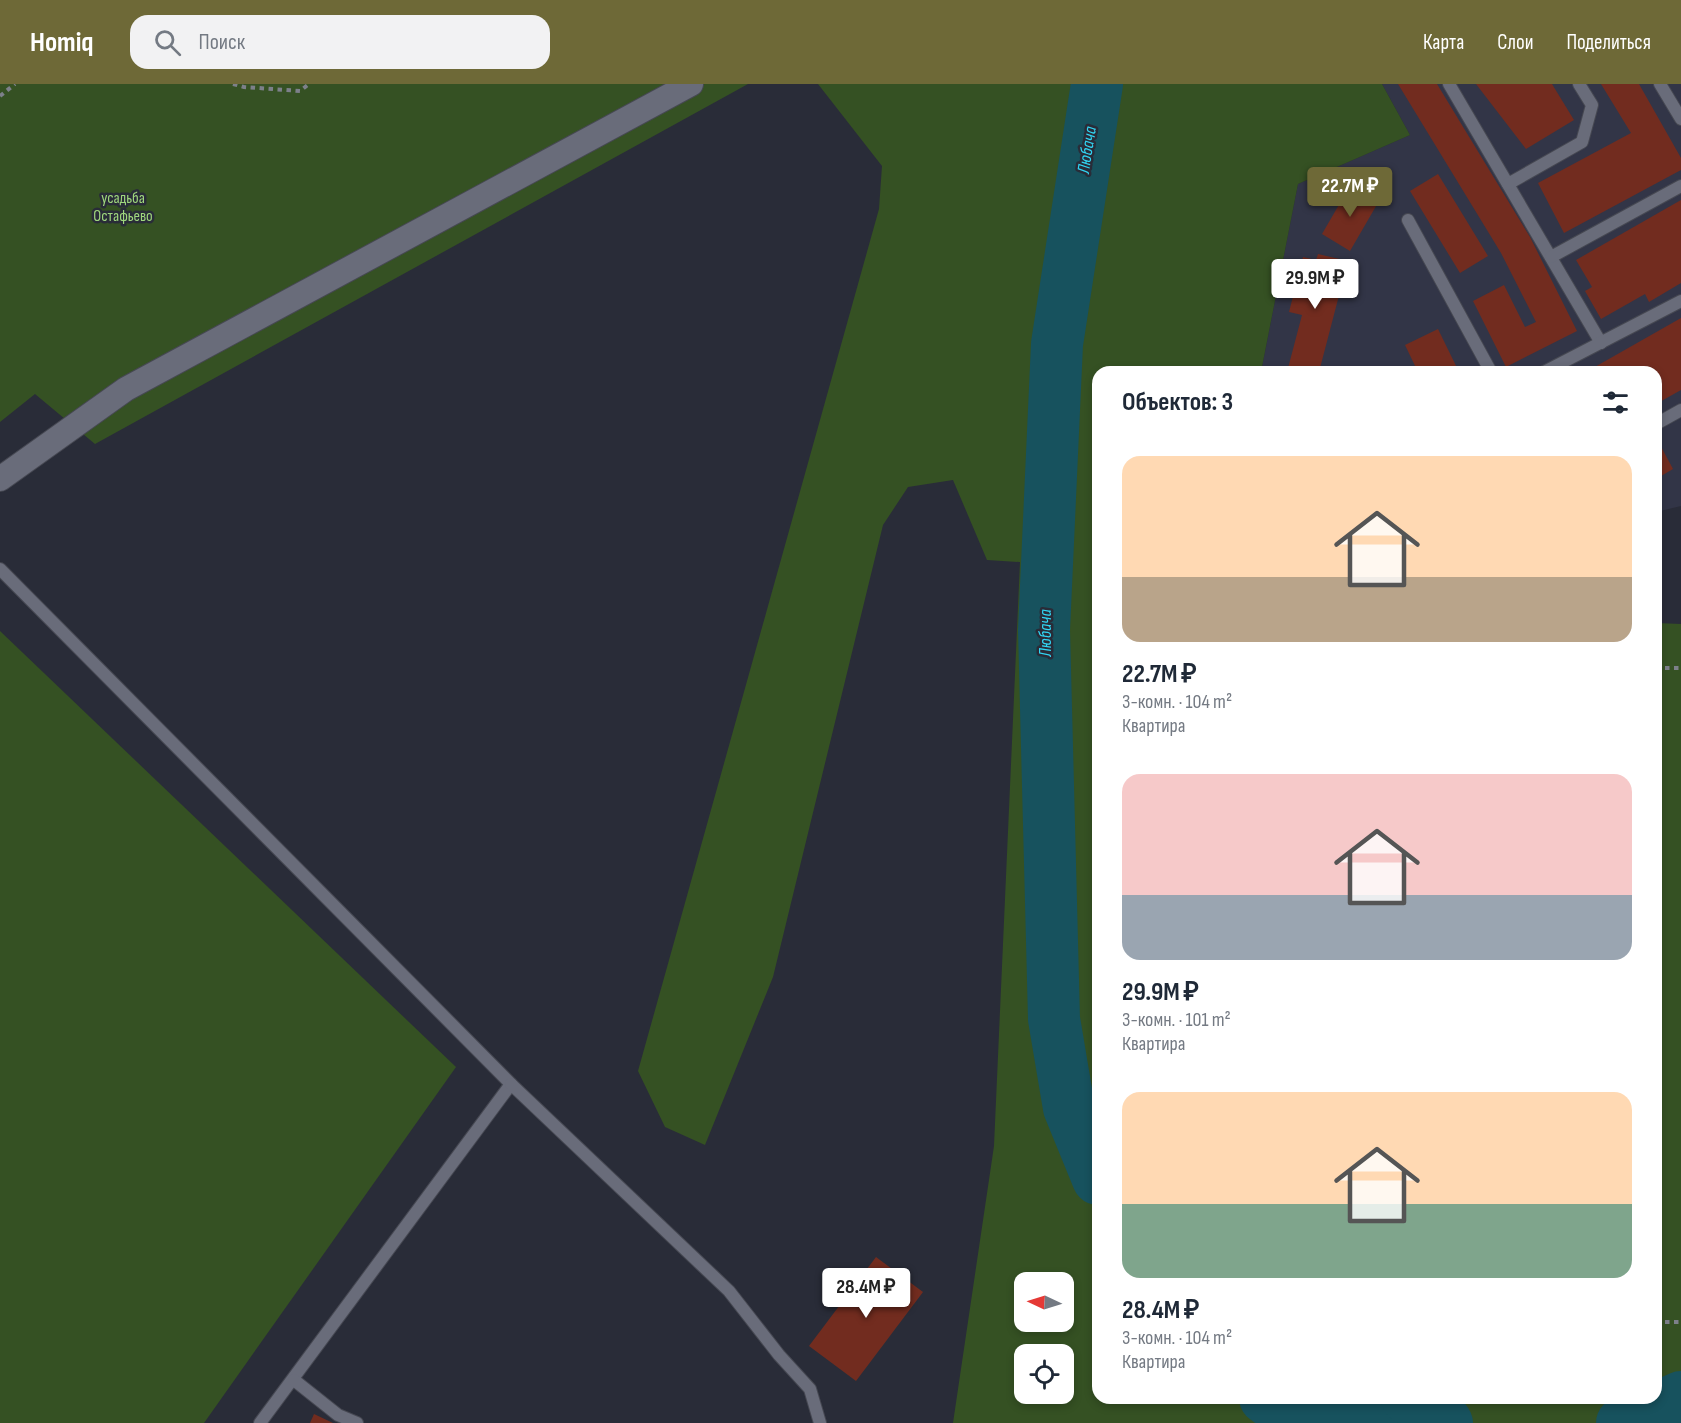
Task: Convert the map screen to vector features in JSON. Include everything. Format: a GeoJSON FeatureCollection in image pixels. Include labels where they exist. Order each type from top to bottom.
{"type":"FeatureCollection","features":[{"type":"Feature","properties":{"kind":"street"},"geometry":{"type":"LineString","coordinates":[[0,479],[126,389],[691,84]]}},
{"type":"Feature","properties":{"kind":"lane"},"geometry":{"type":"LineString","coordinates":[[1449,84],[1601,343]]}},
{"type":"Feature","properties":{"kind":"lane"},"geometry":{"type":"LineString","coordinates":[[1508,184],[1582,142],[1592,105],[1579,84]]}},
{"type":"Feature","properties":{"kind":"lane"},"geometry":{"type":"LineString","coordinates":[[1659,84],[1681,119]]}},
{"type":"Feature","properties":{"kind":"lane"},"geometry":{"type":"LineString","coordinates":[[1551,257],[1681,186]]}},
{"type":"Feature","properties":{"kind":"lane"},"geometry":{"type":"LineString","coordinates":[[1408,220],[1488,366]]}},
{"type":"Feature","properties":{"kind":"lane"},"geometry":{"type":"LineString","coordinates":[[1556,366],[1681,301]]}},
{"type":"Feature","properties":{"kind":"lane"},"geometry":{"type":"LineString","coordinates":[[1662,421],[1681,410]]}},
{"type":"Feature","properties":{"kind":"lane"},"geometry":{"type":"LineString","coordinates":[[0,569],[511,1084],[729,1291],[779,1355],[810,1389],[820,1423]]}},
{"type":"Feature","properties":{"kind":"lane"},"geometry":{"type":"LineString","coordinates":[[260,1423],[511,1084]]}},
{"type":"Feature","properties":{"kind":"lane"},"geometry":{"type":"LineString","coordinates":[[294,1380],[338,1415],[357,1423]]}},
{"type":"Feature","properties":{"kind":"path"},"geometry":{"type":"LineString","coordinates":[[0,96],[15,84]]}},
{"type":"Feature","properties":{"kind":"path"},"geometry":{"type":"LineString","coordinates":[[233,84],[244,87],[300,91],[309,84]]}},
{"type":"Feature","properties":{"kind":"path"},"geometry":{"type":"LineString","coordinates":[[1662,668],[1681,668]]}},
{"type":"Feature","properties":{"kind":"path"},"geometry":{"type":"LineString","coordinates":[[1662,1322],[1681,1322]]}},
{"type":"Feature","properties":{"kind":"shaded area"},"geometry":{"type":"Polygon","coordinates":[[[1382,84],[1681,84],[1681,506],[1662,511],[1662,366],[1262,366],[1298,184],[1410,135],[1382,84]]]}},
{"type":"Feature","properties":{"kind":"green space","name":"усадьба Остафьево"},"geometry":{"type":"Polygon","coordinates":[[[0,84],[748,84],[95,444],[35,394],[0,422],[0,84]]]}},
{"type":"Feature","properties":{"kind":"green space"},"geometry":{"type":"Polygon","coordinates":[[[818,84],[1382,84],[1410,135],[1298,184],[1262,366],[1092,366],[1092,1404],[1662,1404],[1662,623],[1681,624],[1681,1423],[953,1423],[994,1146],[1020,562],[987,560],[953,480],[908,487],[883,525],[773,977],[705,1145],[665,1127],[638,1071],[879,209],[882,166],[818,84]]]}},
{"type":"Feature","properties":{"kind":"green space"},"geometry":{"type":"Polygon","coordinates":[[[0,631],[456,1067],[204,1423],[0,1423],[0,631]]]}},
{"type":"Feature","properties":{"kind":"building"},"geometry":{"type":"Polygon","coordinates":[[[1398,84],[1437,84],[1530,237],[1577,331],[1508,366],[1506,366],[1473,301],[1504,285],[1525,327],[1536,322],[1501,253],[1398,84]]]}},
{"type":"Feature","properties":{"kind":"building"},"geometry":{"type":"Polygon","coordinates":[[[1476,84],[1552,84],[1574,120],[1526,149],[1476,84]]]}},
{"type":"Feature","properties":{"kind":"building"},"geometry":{"type":"Polygon","coordinates":[[[1601,84],[1639,84],[1681,158],[1681,170],[1564,233],[1538,183],[1631,133],[1601,84]]]}},
{"type":"Feature","properties":{"kind":"building"},"geometry":{"type":"Polygon","coordinates":[[[1438,174],[1488,256],[1460,273],[1410,191],[1438,174]]]}},
{"type":"Feature","properties":{"kind":"building"},"geometry":{"type":"Polygon","coordinates":[[[1351,184],[1379,201],[1350,251],[1322,234],[1351,184]]]}},
{"type":"Feature","properties":{"kind":"building"},"geometry":{"type":"Polygon","coordinates":[[[1681,200],[1681,283],[1649,302],[1645,294],[1601,319],[1585,291],[1592,287],[1576,260],[1681,200]]]}},
{"type":"Feature","properties":{"kind":"building"},"geometry":{"type":"Polygon","coordinates":[[[1318,254],[1348,261],[1321,366],[1289,366],[1302,315],[1289,312],[1303,257],[1316,260],[1318,254]]]}},
{"type":"Feature","properties":{"kind":"building"},"geometry":{"type":"Polygon","coordinates":[[[1681,318],[1681,390],[1662,401],[1662,366],[1597,366],[1681,318]]]}},
{"type":"Feature","properties":{"kind":"building"},"geometry":{"type":"Polygon","coordinates":[[[1438,329],[1456,366],[1415,366],[1405,345],[1438,329]]]}},
{"type":"Feature","properties":{"kind":"building"},"geometry":{"type":"Polygon","coordinates":[[[1662,448],[1673,469],[1662,475],[1662,448]]]}},
{"type":"Feature","properties":{"kind":"building"},"geometry":{"type":"Polygon","coordinates":[[[876,1257],[923,1292],[856,1381],[809,1346],[876,1257]]]}},
{"type":"Feature","properties":{"kind":"building"},"geometry":{"type":"Polygon","coordinates":[[[314,1414],[333,1423],[310,1423],[314,1414]]]}},
{"type":"Feature","properties":{"kind":"waterway","name":"Любача"},"geometry":{"type":"LineString","coordinates":[[1092,1164],[1069,1108],[1054,1019],[1044,630],[1057,344],[1097,84]]}},
{"type":"Feature","properties":{"kind":"waterway","name":"Любача"},"geometry":{"type":"LineString","coordinates":[[1622,1423],[1681,1397]]}},
{"type":"Feature","properties":{"kind":"waterway","name":"Любача"},"geometry":{"type":"LineString","coordinates":[[1273,1404],[1294,1419],[1335,1420],[1379,1404]]}},
{"type":"Feature","properties":{"kind":"waterway","name":"Любача"},"geometry":{"type":"LineString","coordinates":[[1419,1404],[1442,1416],[1447,1423]]}}]}
